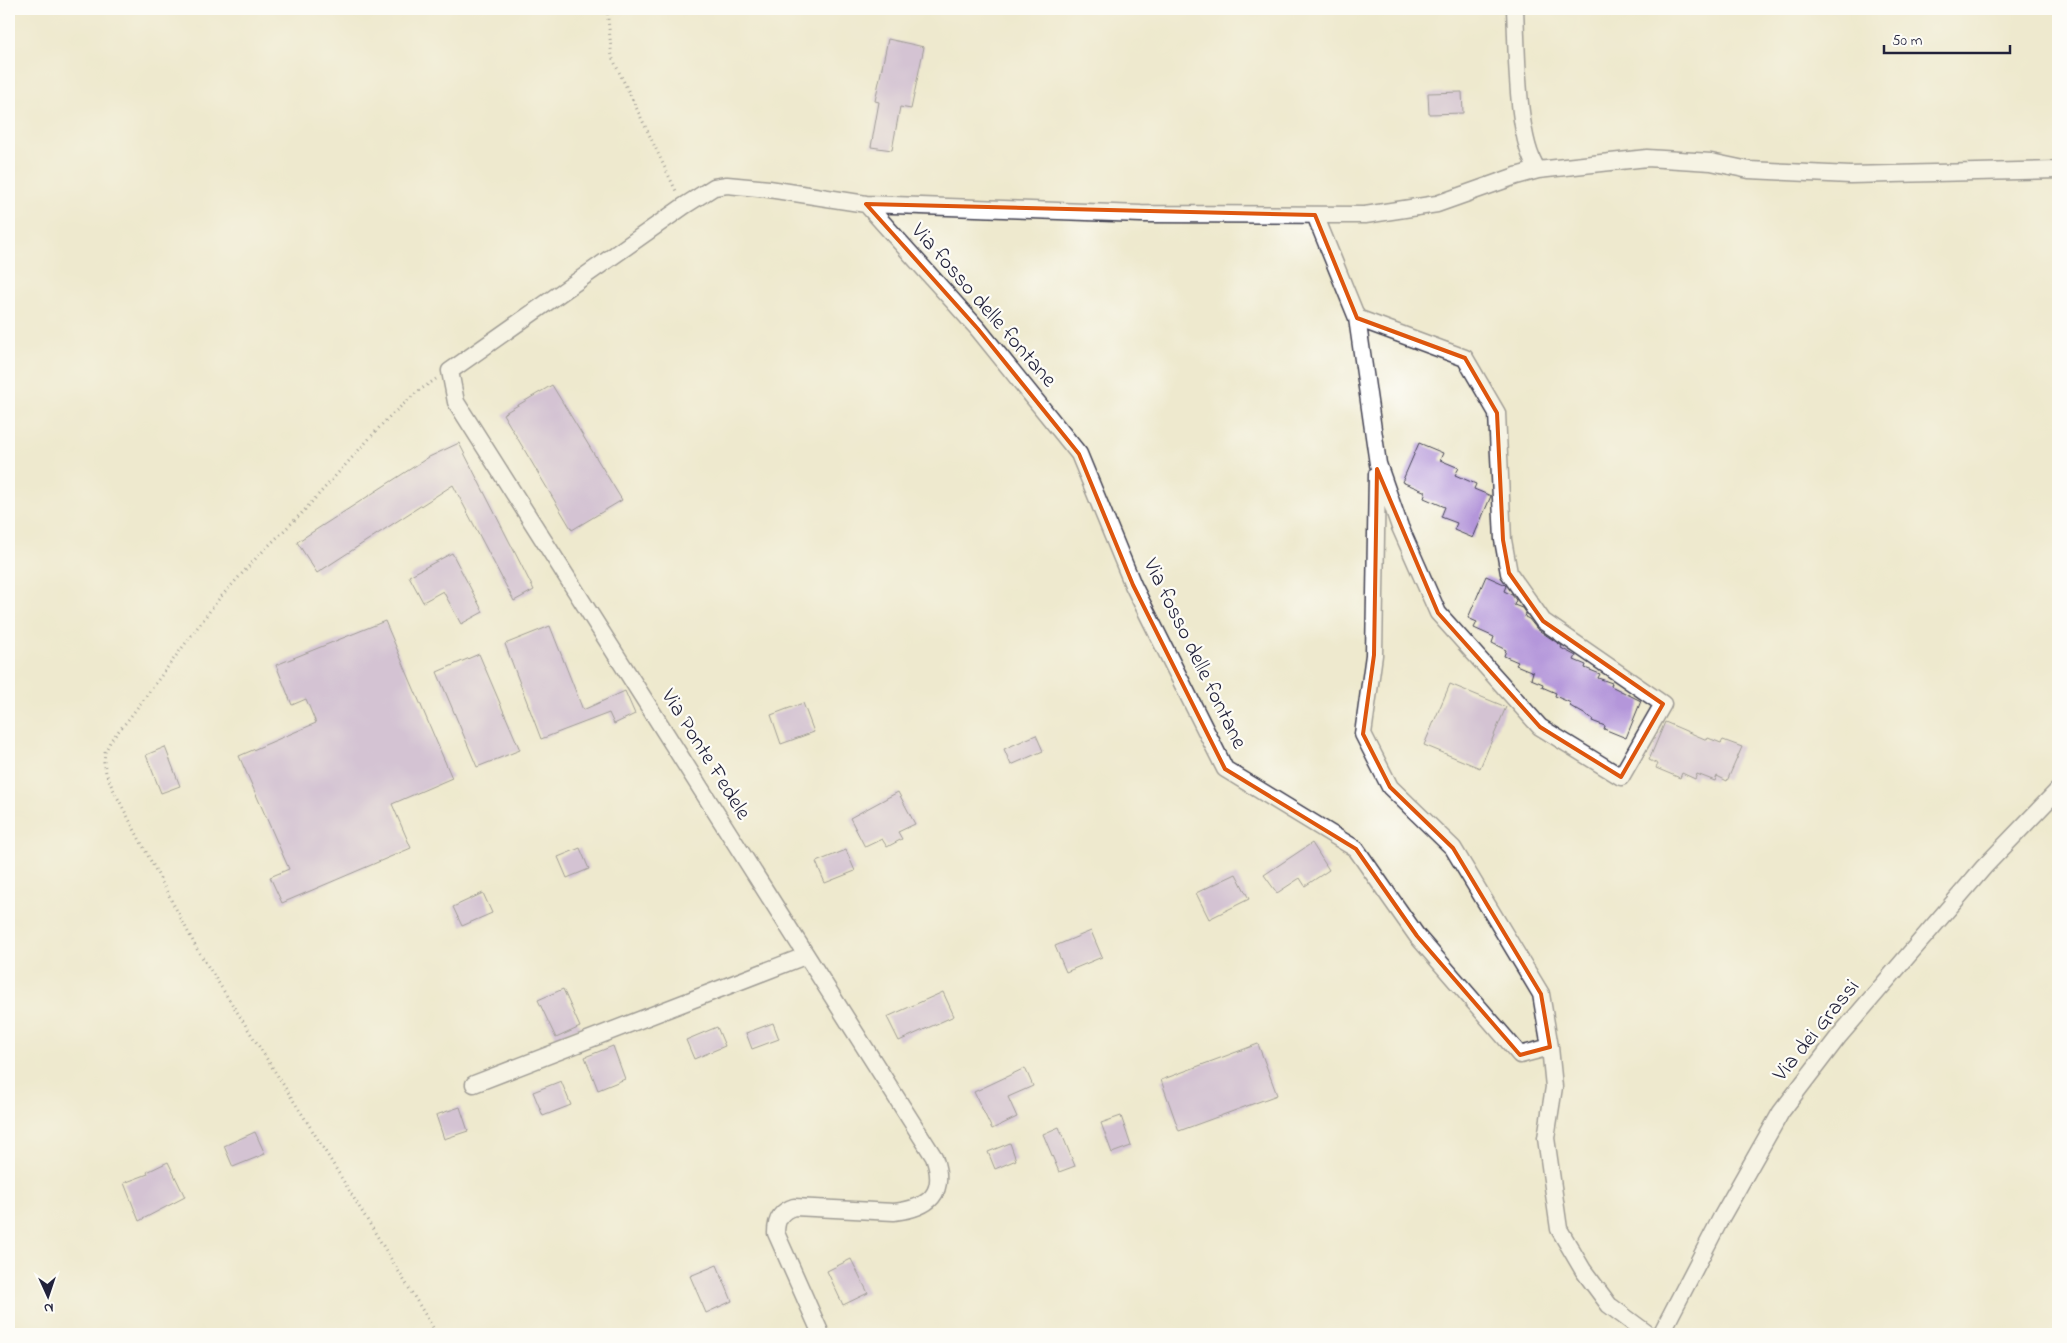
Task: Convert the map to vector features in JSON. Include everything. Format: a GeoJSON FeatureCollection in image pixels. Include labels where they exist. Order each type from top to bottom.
{"type":"FeatureCollection","features":[{"type":"Feature","properties":{"kind":"street"},"geometry":{"type":"LineString","coordinates":[[1515,9],[1521,109],[1529,156],[1538,170]]}},
{"type":"Feature","properties":{"kind":"street"},"geometry":{"type":"LineString","coordinates":[[450,371],[684,206],[714,187],[727,185],[769,189],[866,204],[1150,214],[1366,215],[1421,208],[1459,198],[1516,176],[1538,170],[1612,160],[1647,158],[1712,162],[1749,170],[1850,175],[2058,170]]}},
{"type":"Feature","properties":{"kind":"street","name":"Via fosso delle fontane"},"geometry":{"type":"LineString","coordinates":[[866,204],[978,329],[1079,454],[1133,586],[1225,769],[1356,849],[1417,936],[1520,1055],[1550,1047]]}},
{"type":"Feature","properties":{"kind":"street"},"geometry":{"type":"LineString","coordinates":[[1315,215],[1357,318],[1378,464],[1374,654],[1363,734],[1390,787],[1453,848],[1541,994],[1550,1047],[1554,1087],[1546,1138],[1559,1229],[1583,1270],[1608,1305],[1648,1334]]}},
{"type":"Feature","properties":{"kind":"street"},"geometry":{"type":"LineString","coordinates":[[1357,318],[1465,358],[1497,413],[1503,540],[1509,573],[1543,621],[1662,704],[1621,777],[1540,727],[1438,613],[1400,527],[1378,464]]}},
{"type":"Feature","properties":{"kind":"street","name":"Via Ponte Fedele"},"geometry":{"type":"LineString","coordinates":[[450,371],[456,402],[934,1157],[938,1168],[938,1179],[931,1198],[922,1206],[894,1212],[794,1207],[786,1210],[778,1220],[776,1227],[778,1239],[821,1334]]}},
{"type":"Feature","properties":{"kind":"street","name":"Via dei Grassi"},"geometry":{"type":"LineString","coordinates":[[1661,1334],[1721,1218],[1782,1112],[1858,1014],[1984,867],[2058,790]]}},
{"type":"Feature","properties":{"kind":"street"},"geometry":{"type":"LineString","coordinates":[[474,1084],[806,956]]}},
{"type":"Feature","properties":{"kind":"path"},"geometry":{"type":"LineString","coordinates":[[607,9],[612,58],[684,206]]}},
{"type":"Feature","properties":{"kind":"path"},"geometry":{"type":"LineString","coordinates":[[437,1334],[314,1133],[193,941],[112,787],[104,762],[111,740],[218,600],[258,556],[301,514],[387,419],[417,392],[450,371]]}},
{"type":"Feature","properties":{"kind":"highlighted area"},"geometry":{"type":"Polygon","coordinates":[[[866,204],[1315,215],[1357,318],[1465,358],[1497,413],[1503,540],[1509,573],[1543,621],[1663,704],[1621,777],[1540,727],[1438,613],[1377,469],[1374,655],[1363,734],[1390,787],[1453,848],[1541,994],[1550,1047],[1520,1055],[1417,936],[1356,849],[1225,769],[1133,585],[1079,454],[978,329],[866,204]]]}},
{"type":"Feature","properties":{"kind":"building"},"geometry":{"type":"Polygon","coordinates":[[[888,39],[924,47],[911,109],[900,107],[892,150],[871,147],[879,102],[875,101],[888,39]]]}},
{"type":"Feature","properties":{"kind":"building"},"geometry":{"type":"Polygon","coordinates":[[[1462,92],[1463,113],[1429,114],[1428,93],[1462,92]]]}},
{"type":"Feature","properties":{"kind":"building"},"geometry":{"type":"Polygon","coordinates":[[[552,385],[622,500],[572,530],[503,414],[552,385]]]}},
{"type":"Feature","properties":{"kind":"building"},"geometry":{"type":"Polygon","coordinates":[[[459,443],[534,590],[514,601],[453,485],[317,573],[297,542],[429,457],[459,443]]]}},
{"type":"Feature","properties":{"kind":"building"},"geometry":{"type":"Polygon","coordinates":[[[1419,443],[1443,453],[1440,460],[1459,468],[1455,475],[1476,484],[1474,489],[1491,496],[1473,538],[1454,530],[1457,523],[1441,517],[1445,507],[1424,498],[1426,492],[1402,482],[1419,443]]]}},
{"type":"Feature","properties":{"kind":"building"},"geometry":{"type":"Polygon","coordinates":[[[452,553],[483,612],[461,624],[443,591],[423,602],[409,576],[452,553]]]}},
{"type":"Feature","properties":{"kind":"building"},"geometry":{"type":"Polygon","coordinates":[[[1486,576],[1504,584],[1506,586],[1504,591],[1512,595],[1516,600],[1514,605],[1522,608],[1526,614],[1525,617],[1537,629],[1562,646],[1561,648],[1576,656],[1574,660],[1586,665],[1585,668],[1600,674],[1598,678],[1612,683],[1611,686],[1641,701],[1626,738],[1604,729],[1605,726],[1592,721],[1593,719],[1570,706],[1571,703],[1555,696],[1556,693],[1542,687],[1543,684],[1531,679],[1533,672],[1516,665],[1518,662],[1504,656],[1506,650],[1492,643],[1494,637],[1474,628],[1477,622],[1468,618],[1486,576]]]}},
{"type":"Feature","properties":{"kind":"building"},"geometry":{"type":"Polygon","coordinates":[[[385,621],[452,778],[392,804],[411,848],[282,903],[270,877],[289,869],[239,756],[316,723],[306,699],[292,705],[276,665],[385,621]]]}},
{"type":"Feature","properties":{"kind":"building"},"geometry":{"type":"Polygon","coordinates":[[[550,626],[583,710],[625,691],[635,714],[614,724],[609,713],[541,739],[505,644],[550,626]]]}},
{"type":"Feature","properties":{"kind":"building"},"geometry":{"type":"Polygon","coordinates":[[[479,654],[520,750],[477,767],[437,672],[479,654]]]}},
{"type":"Feature","properties":{"kind":"building"},"geometry":{"type":"Polygon","coordinates":[[[1450,684],[1506,707],[1480,768],[1424,745],[1450,684]]]}},
{"type":"Feature","properties":{"kind":"building"},"geometry":{"type":"Polygon","coordinates":[[[803,703],[814,732],[781,744],[771,715],[803,703]]]}},
{"type":"Feature","properties":{"kind":"building"},"geometry":{"type":"Polygon","coordinates":[[[1665,722],[1707,740],[1708,738],[1721,743],[1723,740],[1742,747],[1727,781],[1717,776],[1715,781],[1697,774],[1695,779],[1682,773],[1680,778],[1656,768],[1658,764],[1649,760],[1665,722]]]}},
{"type":"Feature","properties":{"kind":"building"},"geometry":{"type":"Polygon","coordinates":[[[1036,735],[1043,751],[1011,765],[1004,749],[1036,735]]]}},
{"type":"Feature","properties":{"kind":"building"},"geometry":{"type":"Polygon","coordinates":[[[165,747],[180,786],[161,793],[146,755],[165,747]]]}},
{"type":"Feature","properties":{"kind":"building"},"geometry":{"type":"Polygon","coordinates":[[[898,792],[915,824],[898,832],[902,839],[887,847],[882,839],[865,847],[850,818],[898,792]]]}},
{"type":"Feature","properties":{"kind":"building"},"geometry":{"type":"Polygon","coordinates":[[[1312,843],[1329,870],[1305,886],[1300,878],[1277,893],[1264,875],[1312,843]]]}},
{"type":"Feature","properties":{"kind":"building"},"geometry":{"type":"Polygon","coordinates":[[[580,848],[589,869],[567,878],[558,857],[580,848]]]}},
{"type":"Feature","properties":{"kind":"building"},"geometry":{"type":"Polygon","coordinates":[[[846,850],[855,871],[825,883],[816,862],[846,850]]]}},
{"type":"Feature","properties":{"kind":"building"},"geometry":{"type":"Polygon","coordinates":[[[1236,874],[1249,899],[1209,919],[1196,893],[1236,874]]]}},
{"type":"Feature","properties":{"kind":"building"},"geometry":{"type":"Polygon","coordinates":[[[483,893],[492,913],[462,926],[453,907],[483,893]]]}},
{"type":"Feature","properties":{"kind":"building"},"geometry":{"type":"Polygon","coordinates":[[[1091,931],[1102,957],[1066,972],[1055,946],[1091,931]]]}},
{"type":"Feature","properties":{"kind":"building"},"geometry":{"type":"Polygon","coordinates":[[[563,989],[580,1027],[556,1038],[538,1000],[563,989]]]}},
{"type":"Feature","properties":{"kind":"building"},"geometry":{"type":"Polygon","coordinates":[[[943,992],[954,1016],[899,1041],[887,1017],[943,992]]]}},
{"type":"Feature","properties":{"kind":"building"},"geometry":{"type":"Polygon","coordinates":[[[773,1023],[779,1039],[752,1049],[746,1033],[773,1023]]]}},
{"type":"Feature","properties":{"kind":"building"},"geometry":{"type":"Polygon","coordinates":[[[717,1027],[725,1046],[694,1059],[686,1040],[717,1027]]]}},
{"type":"Feature","properties":{"kind":"building"},"geometry":{"type":"Polygon","coordinates":[[[1258,1044],[1277,1095],[1179,1131],[1161,1080],[1258,1044]]]}},
{"type":"Feature","properties":{"kind":"building"},"geometry":{"type":"Polygon","coordinates":[[[613,1046],[625,1079],[598,1090],[585,1057],[613,1046]]]}},
{"type":"Feature","properties":{"kind":"building"},"geometry":{"type":"Polygon","coordinates":[[[1025,1068],[1033,1086],[1008,1097],[1017,1117],[992,1129],[974,1092],[1025,1068]]]}},
{"type":"Feature","properties":{"kind":"building"},"geometry":{"type":"Polygon","coordinates":[[[561,1081],[571,1105],[543,1116],[533,1092],[561,1081]]]}},
{"type":"Feature","properties":{"kind":"building"},"geometry":{"type":"Polygon","coordinates":[[[460,1107],[468,1131],[444,1139],[436,1115],[460,1107]]]}},
{"type":"Feature","properties":{"kind":"building"},"geometry":{"type":"Polygon","coordinates":[[[1121,1116],[1131,1146],[1112,1153],[1101,1123],[1121,1116]]]}},
{"type":"Feature","properties":{"kind":"building"},"geometry":{"type":"Polygon","coordinates":[[[1059,1127],[1075,1166],[1059,1172],[1043,1134],[1059,1127]]]}},
{"type":"Feature","properties":{"kind":"building"},"geometry":{"type":"Polygon","coordinates":[[[255,1132],[265,1154],[233,1167],[224,1146],[255,1132]]]}},
{"type":"Feature","properties":{"kind":"building"},"geometry":{"type":"Polygon","coordinates":[[[1010,1143],[1016,1160],[995,1169],[988,1152],[1010,1143]]]}},
{"type":"Feature","properties":{"kind":"building"},"geometry":{"type":"Polygon","coordinates":[[[168,1162],[185,1197],[139,1221],[124,1183],[148,1174],[147,1172],[168,1162]]]}},
{"type":"Feature","properties":{"kind":"building"},"geometry":{"type":"Polygon","coordinates":[[[851,1259],[868,1293],[843,1305],[827,1271],[851,1259]]]}},
{"type":"Feature","properties":{"kind":"building"},"geometry":{"type":"Polygon","coordinates":[[[717,1265],[732,1301],[706,1313],[690,1276],[717,1265]]]}}]}
